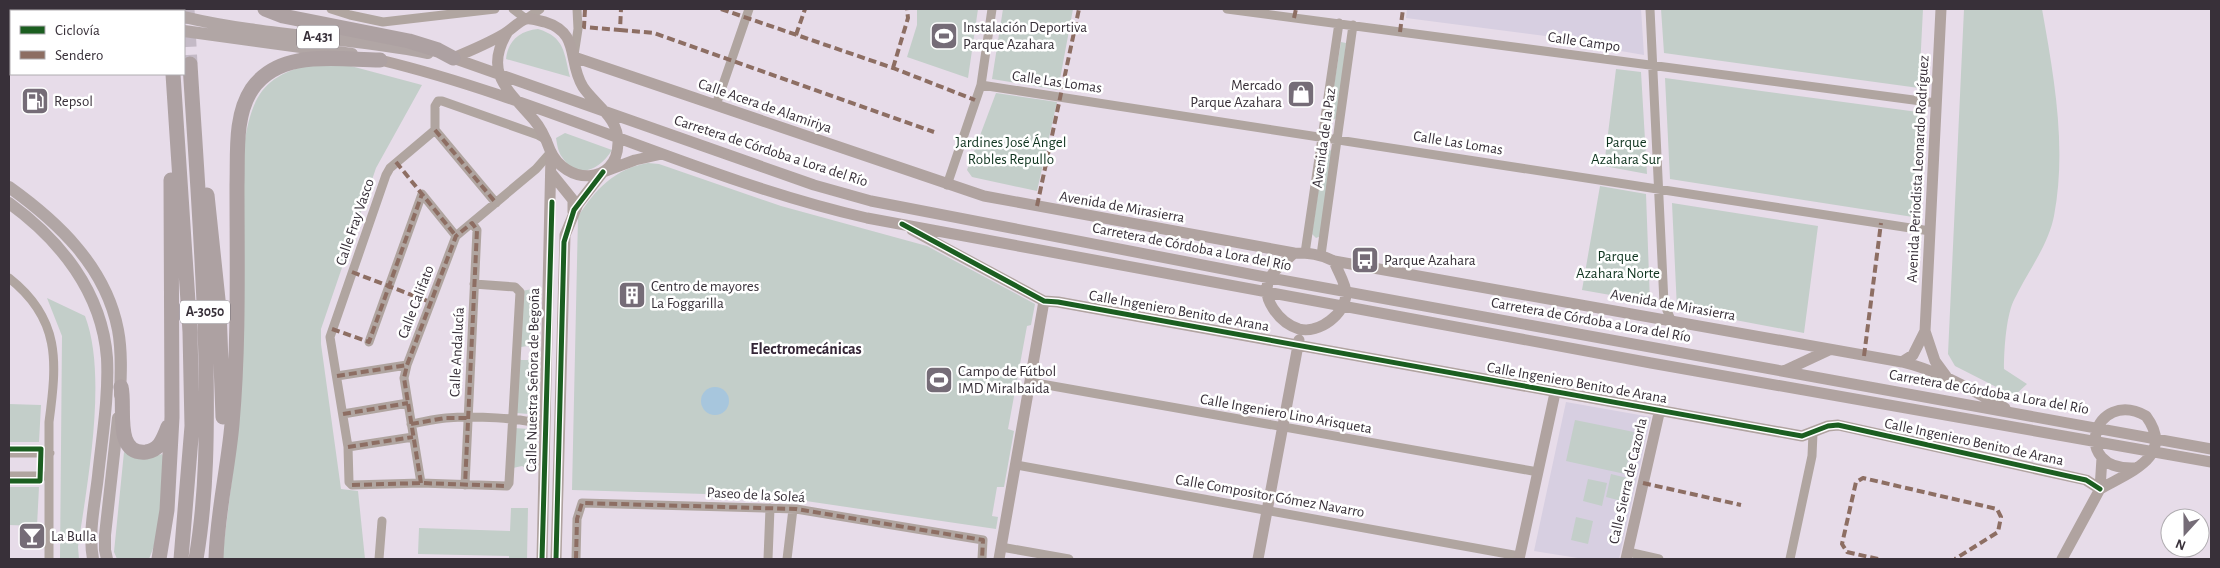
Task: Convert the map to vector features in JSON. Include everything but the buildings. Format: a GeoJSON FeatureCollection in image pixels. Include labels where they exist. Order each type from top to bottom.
{"type":"FeatureCollection","features":[{"type":"Feature","properties":{"kind":"highway"},"geometry":{"type":"LineString","coordinates":[[264,9],[301,20],[409,41],[438,50],[453,58]]}},
{"type":"Feature","properties":{"kind":"highway"},"geometry":{"type":"LineString","coordinates":[[216,559],[221,500],[232,424],[236,329],[238,139],[243,107],[252,89],[262,78],[277,67],[308,59],[380,60]]}},
{"type":"Feature","properties":{"kind":"highway","name":"A-3050"},"geometry":{"type":"LineString","coordinates":[[190,64],[204,308],[206,408],[205,466],[196,559]]}},
{"type":"Feature","properties":{"kind":"highway"},"geometry":{"type":"LineString","coordinates":[[159,559],[167,510],[172,417],[169,99],[172,75]]}},
{"type":"Feature","properties":{"kind":"highway","name":"A-3050"},"geometry":{"type":"LineString","coordinates":[[172,75],[190,332],[192,426],[181,559]]}},
{"type":"Feature","properties":{"kind":"highway"},"geometry":{"type":"LineString","coordinates":[[193,113],[202,156],[219,309],[223,402],[221,500]]}},
{"type":"Feature","properties":{"kind":"highway"},"geometry":{"type":"LineString","coordinates":[[120,387],[123,396],[122,432],[126,443],[134,450],[144,452],[156,449],[162,443],[172,417]]}},
{"type":"Feature","properties":{"kind":"main road","name":"Carretera de Córdoba a Lora del Río"},"geometry":{"type":"LineString","coordinates":[[185,17],[224,26],[392,46],[453,58]]}},
{"type":"Feature","properties":{"kind":"main road","name":"Carretera de Córdoba a Lora del Río"},"geometry":{"type":"LineString","coordinates":[[185,31],[340,52],[380,60]]}},
{"type":"Feature","properties":{"kind":"main road"},"geometry":{"type":"LineString","coordinates":[[9,187],[34,204],[63,230],[91,265],[108,298],[118,330],[120,387],[106,535],[105,550],[107,559]]}},
{"type":"Feature","properties":{"kind":"main road"},"geometry":{"type":"LineString","coordinates":[[9,203],[40,228],[74,266],[92,297],[102,328],[107,358],[106,387],[92,532],[93,559]]}},
{"type":"Feature","properties":{"kind":"street"},"geometry":{"type":"LineString","coordinates":[[331,9],[376,21],[390,22],[423,13],[476,12],[495,9]]}},
{"type":"Feature","properties":{"kind":"street"},"geometry":{"type":"LineString","coordinates":[[513,9],[526,19],[551,24],[562,31],[570,42],[579,81],[588,94],[606,112],[612,121],[618,138]]}},
{"type":"Feature","properties":{"kind":"street"},"geometry":{"type":"LineString","coordinates":[[453,58],[478,48],[507,32],[540,9]]}},
{"type":"Feature","properties":{"kind":"street"},"geometry":{"type":"LineString","coordinates":[[574,58],[578,29],[577,9]]}},
{"type":"Feature","properties":{"kind":"street"},"geometry":{"type":"LineString","coordinates":[[716,105],[749,9]]}},
{"type":"Feature","properties":{"kind":"street"},"geometry":{"type":"LineString","coordinates":[[947,185],[981,85],[992,9]]}},
{"type":"Feature","properties":{"kind":"street","name":"Calle Campo"},"geometry":{"type":"LineString","coordinates":[[1228,9],[1936,103]]}},
{"type":"Feature","properties":{"kind":"street"},"geometry":{"type":"LineString","coordinates":[[1650,9],[1664,303],[1671,320]]}},
{"type":"Feature","properties":{"kind":"street","name":"Avenida Periodista Leonardo Rodríguez"},"geometry":{"type":"LineString","coordinates":[[1941,9],[1925,331],[1935,361],[1946,376]]}},
{"type":"Feature","properties":{"kind":"street","name":"Avenida de la Paz"},"geometry":{"type":"LineString","coordinates":[[1299,253],[1322,136],[1339,24]]}},
{"type":"Feature","properties":{"kind":"street","name":"Avenida de la Paz"},"geometry":{"type":"LineString","coordinates":[[1322,255],[1353,25]]}},
{"type":"Feature","properties":{"kind":"street"},"geometry":{"type":"LineString","coordinates":[[507,32],[497,52],[496,67],[509,92],[534,120],[547,140],[551,152],[564,168],[576,175],[589,176],[635,160],[662,154]]}},
{"type":"Feature","properties":{"kind":"street","name":"Carretera de Córdoba a Lora del Río"},"geometry":{"type":"LineString","coordinates":[[453,58],[814,184],[871,200],[1270,278],[2211,449]]}},
{"type":"Feature","properties":{"kind":"street","name":"Calle Acera de Alamiriya"},"geometry":{"type":"LineString","coordinates":[[574,58],[947,185]]}},
{"type":"Feature","properties":{"kind":"street","name":"Carretera de Córdoba a Lora del Río"},"geometry":{"type":"LineString","coordinates":[[380,60],[443,77],[807,204],[902,224],[1343,307],[2211,462]]}},
{"type":"Feature","properties":{"kind":"street","name":"Calle Las Lomas"},"geometry":{"type":"LineString","coordinates":[[981,85],[1338,138],[1930,231]]}},
{"type":"Feature","properties":{"kind":"street"},"geometry":{"type":"LineString","coordinates":[[496,203],[435,130],[434,106],[438,101],[538,135],[547,140]]}},
{"type":"Feature","properties":{"kind":"street","name":"Calle Fray Vasco"},"geometry":{"type":"LineString","coordinates":[[421,483],[352,485],[349,482],[348,447],[330,337],[386,175],[390,168],[435,130]]}},
{"type":"Feature","properties":{"kind":"street","name":"Calle Nuestra Señora de Begoña"},"geometry":{"type":"LineString","coordinates":[[556,559],[564,242],[571,216],[581,199],[613,160],[617,150],[618,138]]}},
{"type":"Feature","properties":{"kind":"street"},"geometry":{"type":"LineString","coordinates":[[369,342],[422,194],[456,236],[536,169],[551,152]]}},
{"type":"Feature","properties":{"kind":"street","name":"Calle Nuestra Señora de Begoña"},"geometry":{"type":"LineString","coordinates":[[542,559],[552,202],[551,152]]}},
{"type":"Feature","properties":{"kind":"street"},"geometry":{"type":"LineString","coordinates":[[536,169],[552,174],[570,196],[574,204],[571,216]]}},
{"type":"Feature","properties":{"kind":"street","name":"Avenida de Mirasierra"},"geometry":{"type":"LineString","coordinates":[[947,185],[984,196],[1037,206],[1299,253],[1322,255],[1334,261],[1902,362],[1923,367],[1946,376],[2014,413]]}},
{"type":"Feature","properties":{"kind":"street"},"geometry":{"type":"LineString","coordinates":[[552,202],[561,194],[570,196]]}},
{"type":"Feature","properties":{"kind":"street","name":"Calle Andalucía"},"geometry":{"type":"LineString","coordinates":[[465,485],[477,230],[472,223]]}},
{"type":"Feature","properties":{"kind":"street"},"geometry":{"type":"LineString","coordinates":[[902,224],[1044,301],[999,559]]}},
{"type":"Feature","properties":{"kind":"street","name":"Calle Califato"},"geometry":{"type":"LineString","coordinates":[[421,483],[404,378],[407,365],[456,236]]}},
{"type":"Feature","properties":{"kind":"street"},"geometry":{"type":"LineString","coordinates":[[1299,253],[1270,278],[1267,292],[1272,308],[1287,323],[1301,329],[1316,328],[1332,319],[1343,307],[1346,292],[1334,261]]}},
{"type":"Feature","properties":{"kind":"street"},"geometry":{"type":"LineString","coordinates":[[9,278],[33,299],[40,310],[52,345],[49,422],[49,559]]}},
{"type":"Feature","properties":{"kind":"street","name":"Calle Nuestra Señora de Begoña"},"geometry":{"type":"LineString","coordinates":[[465,485],[507,486],[509,483],[520,292],[515,287],[474,284]]}},
{"type":"Feature","properties":{"kind":"street","name":"Calle Ingeniero Benito de Arana"},"geometry":{"type":"LineString","coordinates":[[1044,301],[1555,393],[1660,409],[1802,436],[1828,426],[1838,425],[2086,480],[2100,489]]}},
{"type":"Feature","properties":{"kind":"street"},"geometry":{"type":"LineString","coordinates":[[1650,316],[1657,312],[1664,303]]}},
{"type":"Feature","properties":{"kind":"street"},"geometry":{"type":"LineString","coordinates":[[1258,559],[1301,329]]}},
{"type":"Feature","properties":{"kind":"street","name":"Avenida Periodista Leonardo Rodríguez"},"geometry":{"type":"LineString","coordinates":[[1902,362],[1913,355],[1925,331]]}},
{"type":"Feature","properties":{"kind":"street"},"geometry":{"type":"LineString","coordinates":[[1784,371],[1829,350]]}},
{"type":"Feature","properties":{"kind":"street"},"geometry":{"type":"LineString","coordinates":[[337,376],[407,365]]}},
{"type":"Feature","properties":{"kind":"street","name":"Calle Ingeniero Lino Arisqueta"},"geometry":{"type":"LineString","coordinates":[[1030,382],[1538,472]]}},
{"type":"Feature","properties":{"kind":"street"},"geometry":{"type":"LineString","coordinates":[[1519,557],[1555,393]]}},
{"type":"Feature","properties":{"kind":"street"},"geometry":{"type":"LineString","coordinates":[[343,414],[408,403]]}},
{"type":"Feature","properties":{"kind":"street","name":"Calle Sierra de Cazorla"},"geometry":{"type":"LineString","coordinates":[[1627,556],[1660,409]]}},
{"type":"Feature","properties":{"kind":"street"},"geometry":{"type":"LineString","coordinates":[[2100,489],[2148,461],[2154,453],[2156,439],[2146,416],[2129,410],[2115,410],[2104,418],[2097,428],[2094,441],[2102,458],[2111,465],[2120,469],[2135,468]]}},
{"type":"Feature","properties":{"kind":"street"},"geometry":{"type":"LineString","coordinates":[[412,424],[445,418],[468,418],[534,421],[545,426]]}},
{"type":"Feature","properties":{"kind":"street"},"geometry":{"type":"LineString","coordinates":[[1790,559],[1812,456],[1813,433]]}},
{"type":"Feature","properties":{"kind":"street"},"geometry":{"type":"LineString","coordinates":[[348,447],[413,437]]}},
{"type":"Feature","properties":{"kind":"street"},"geometry":{"type":"LineString","coordinates":[[9,453],[50,453]]}},
{"type":"Feature","properties":{"kind":"street"},"geometry":{"type":"LineString","coordinates":[[2062,559],[2100,489],[2102,458]]}},
{"type":"Feature","properties":{"kind":"street","name":"Calle Compositor Gómez Navarro"},"geometry":{"type":"LineString","coordinates":[[1016,465],[1519,557]]}},
{"type":"Feature","properties":{"kind":"street"},"geometry":{"type":"LineString","coordinates":[[9,476],[50,476]]}},
{"type":"Feature","properties":{"kind":"street"},"geometry":{"type":"LineString","coordinates":[[421,483],[465,485]]}},
{"type":"Feature","properties":{"kind":"street","name":"Paseo de la Soleá"},"geometry":{"type":"LineString","coordinates":[[576,559],[577,519],[582,503],[793,509],[983,540],[982,559]]}},
{"type":"Feature","properties":{"kind":"street"},"geometry":{"type":"LineString","coordinates":[[768,559],[770,508]]}},
{"type":"Feature","properties":{"kind":"street"},"geometry":{"type":"LineString","coordinates":[[787,559],[793,509]]}},
{"type":"Feature","properties":{"kind":"street"},"geometry":{"type":"LineString","coordinates":[[379,559],[382,521]]}},
{"type":"Feature","properties":{"kind":"street"},"geometry":{"type":"LineString","coordinates":[[1001,547],[1069,559]]}},
{"type":"Feature","properties":{"kind":"street"},"geometry":{"type":"LineString","coordinates":[[1627,556],[1659,559]]}},
{"type":"Feature","properties":{"kind":"shaded area"},"geometry":{"type":"Polygon","coordinates":[[[1407,9],[1641,9],[1644,55],[1615,50],[1615,45],[1406,18],[1407,9]]]}},
{"type":"Feature","properties":{"kind":"shaded area"},"geometry":{"type":"Polygon","coordinates":[[[1566,402],[1651,417],[1619,559],[1584,559],[1534,551],[1566,402]]]}},
{"type":"Feature","properties":{"kind":"green space","name":"Instalación Deportiva Parque Azahara"},"geometry":{"type":"Polygon","coordinates":[[[917,9],[978,9],[968,78],[907,57],[917,25],[917,9]]]}},
{"type":"Feature","properties":{"kind":"green space","name":"Jardines José Ángel Robles Repullo"},"geometry":{"type":"Polygon","coordinates":[[[1003,9],[1073,9],[1058,90],[992,79],[1003,9]]]}},
{"type":"Feature","properties":{"kind":"green space"},"geometry":{"type":"Polygon","coordinates":[[[1661,9],[1923,9],[1919,88],[1664,53],[1661,9]]]}},
{"type":"Feature","properties":{"kind":"green space"},"geometry":{"type":"Polygon","coordinates":[[[1964,9],[2042,9],[2051,60],[2059,138],[2058,190],[2054,216],[2047,238],[2009,313],[2004,369],[2027,384],[2014,396],[1955,366],[1948,354],[1964,9]]]}},
{"type":"Feature","properties":{"kind":"green space"},"geometry":{"type":"Polygon","coordinates":[[[538,29],[554,36],[562,47],[570,77],[506,59],[509,47],[516,38],[525,32],[538,29]]]}},
{"type":"Feature","properties":{"kind":"green space"},"geometry":{"type":"Polygon","coordinates":[[[1341,42],[1346,43],[1338,117],[1333,120],[1329,116],[1341,42]]]}},
{"type":"Feature","properties":{"kind":"green space"},"geometry":{"type":"Polygon","coordinates":[[[314,64],[347,65],[422,85],[376,168],[321,329],[321,344],[341,489],[358,491],[365,559],[222,559],[238,430],[244,145],[247,128],[256,101],[271,82],[296,69],[314,64]]]}},
{"type":"Feature","properties":{"kind":"green space","name":"Parque Azahara Sur"},"geometry":{"type":"Polygon","coordinates":[[[1616,69],[1641,72],[1647,174],[1604,166],[1616,69]]]}},
{"type":"Feature","properties":{"kind":"green space"},"geometry":{"type":"Polygon","coordinates":[[[1665,78],[1918,112],[1913,217],[1670,179],[1665,78]]]}},
{"type":"Feature","properties":{"kind":"green space","name":"Jardines José Ángel Robles Repullo"},"geometry":{"type":"Polygon","coordinates":[[[996,93],[1057,102],[1037,191],[972,177],[967,170],[996,93]]]}},
{"type":"Feature","properties":{"kind":"green space"},"geometry":{"type":"Polygon","coordinates":[[[565,133],[612,150],[595,167],[581,171],[574,169],[562,157],[558,148],[556,138],[565,133]]]}},
{"type":"Feature","properties":{"kind":"green space"},"geometry":{"type":"Polygon","coordinates":[[[1329,148],[1333,154],[1321,236],[1316,238],[1312,234],[1324,152],[1329,148]]]}},
{"type":"Feature","properties":{"kind":"green space"},"geometry":{"type":"Polygon","coordinates":[[[648,163],[659,164],[781,206],[927,246],[1035,304],[1031,325],[1027,326],[1008,429],[1014,431],[1004,487],[997,487],[992,516],[998,517],[996,529],[772,496],[572,490],[578,217],[599,189],[616,175],[648,163]]]}},
{"type":"Feature","properties":{"kind":"green space","name":"Parque Azahara Norte"},"geometry":{"type":"Polygon","coordinates":[[[1600,186],[1646,194],[1650,302],[1582,290],[1600,186]]]}},
{"type":"Feature","properties":{"kind":"green space"},"geometry":{"type":"Polygon","coordinates":[[[1672,203],[1818,226],[1804,333],[1677,309],[1672,203]]]}},
{"type":"Feature","properties":{"kind":"green space"},"geometry":{"type":"Polygon","coordinates":[[[533,289],[531,349],[528,346],[521,347],[521,291],[533,289]]]}},
{"type":"Feature","properties":{"kind":"green space"},"geometry":{"type":"Polygon","coordinates":[[[47,298],[85,316],[92,341],[95,369],[94,430],[78,547],[79,559],[60,559],[62,336],[47,298]]]}},
{"type":"Feature","properties":{"kind":"green space"},"geometry":{"type":"Polygon","coordinates":[[[531,356],[529,414],[516,413],[518,357],[521,360],[528,360],[531,356]]]}},
{"type":"Feature","properties":{"kind":"green space"},"geometry":{"type":"Polygon","coordinates":[[[9,404],[41,405],[39,442],[9,442],[9,404]]]}},
{"type":"Feature","properties":{"kind":"green space"},"geometry":{"type":"Polygon","coordinates":[[[1575,420],[1634,432],[1625,474],[1566,461],[1575,420]]]}},
{"type":"Feature","properties":{"kind":"green space"},"geometry":{"type":"Polygon","coordinates":[[[514,428],[529,429],[528,469],[522,466],[513,468],[514,428]]]}},
{"type":"Feature","properties":{"kind":"green space"},"geometry":{"type":"Polygon","coordinates":[[[124,452],[143,457],[162,454],[164,458],[158,536],[149,559],[117,559],[114,552],[124,452]]]}},
{"type":"Feature","properties":{"kind":"green space"},"geometry":{"type":"Polygon","coordinates":[[[1611,474],[1635,480],[1629,503],[1606,497],[1611,474]]]}},
{"type":"Feature","properties":{"kind":"green space"},"geometry":{"type":"Polygon","coordinates":[[[1588,479],[1607,483],[1602,506],[1583,501],[1588,479]]]}},
{"type":"Feature","properties":{"kind":"green space"},"geometry":{"type":"Polygon","coordinates":[[[9,487],[39,487],[37,526],[9,525],[9,487]]]}},
{"type":"Feature","properties":{"kind":"green space"},"geometry":{"type":"Polygon","coordinates":[[[511,508],[528,508],[527,559],[509,559],[509,556],[418,554],[419,528],[510,531],[511,508]]]}},
{"type":"Feature","properties":{"kind":"green space"},"geometry":{"type":"Polygon","coordinates":[[[1576,517],[1593,521],[1588,544],[1571,540],[1576,517]]]}},
{"type":"Feature","properties":{"kind":"water"},"geometry":{"type":"Polygon","coordinates":[[[715,387],[725,391],[729,401],[725,411],[715,415],[705,411],[701,401],[705,391],[715,387]]]}},
{"type":"Feature","properties":{"kind":"tunnel"},"geometry":{"type":"LineString","coordinates":[[187,9],[190,64]]}},
{"type":"Feature","properties":{"kind":"marked path"},"geometry":{"type":"LineString","coordinates":[[585,9],[584,27],[620,30],[621,9]]}},
{"type":"Feature","properties":{"kind":"marked path"},"geometry":{"type":"LineString","coordinates":[[721,9],[893,68],[975,100]]}},
{"type":"Feature","properties":{"kind":"marked path"},"geometry":{"type":"LineString","coordinates":[[796,35],[805,9]]}},
{"type":"Feature","properties":{"kind":"marked path"},"geometry":{"type":"LineString","coordinates":[[893,68],[908,18],[907,9]]}},
{"type":"Feature","properties":{"kind":"marked path"},"geometry":{"type":"LineString","coordinates":[[1037,206],[1079,9]]}},
{"type":"Feature","properties":{"kind":"marked path"},"geometry":{"type":"LineString","coordinates":[[1294,18],[1296,9]]}},
{"type":"Feature","properties":{"kind":"marked path"},"geometry":{"type":"LineString","coordinates":[[1400,32],[1403,9]]}},
{"type":"Feature","properties":{"kind":"marked path"},"geometry":{"type":"LineString","coordinates":[[620,30],[654,33],[934,132]]}},
{"type":"Feature","properties":{"kind":"marked path"},"geometry":{"type":"LineString","coordinates":[[435,130],[496,203]]}},
{"type":"Feature","properties":{"kind":"marked path"},"geometry":{"type":"LineString","coordinates":[[396,162],[456,236]]}},
{"type":"Feature","properties":{"kind":"marked path"},"geometry":{"type":"LineString","coordinates":[[332,329],[369,342],[422,194]]}},
{"type":"Feature","properties":{"kind":"marked path"},"geometry":{"type":"LineString","coordinates":[[421,483],[404,378],[407,365],[456,236],[472,223],[477,230],[465,485]]}},
{"type":"Feature","properties":{"kind":"marked path"},"geometry":{"type":"LineString","coordinates":[[1864,356],[1881,223]]}},
{"type":"Feature","properties":{"kind":"marked path"},"geometry":{"type":"LineString","coordinates":[[352,272],[430,302]]}},
{"type":"Feature","properties":{"kind":"marked path"},"geometry":{"type":"LineString","coordinates":[[337,376],[407,365]]}},
{"type":"Feature","properties":{"kind":"marked path"},"geometry":{"type":"LineString","coordinates":[[343,414],[408,403]]}},
{"type":"Feature","properties":{"kind":"marked path"},"geometry":{"type":"LineString","coordinates":[[411,424],[445,418],[468,418]]}},
{"type":"Feature","properties":{"kind":"marked path"},"geometry":{"type":"LineString","coordinates":[[348,447],[413,437]]}},
{"type":"Feature","properties":{"kind":"marked path"},"geometry":{"type":"LineString","coordinates":[[1878,559],[1847,552],[1842,544],[1856,482],[1863,478],[1997,509],[2001,517],[1998,532],[1955,559]]}},
{"type":"Feature","properties":{"kind":"marked path"},"geometry":{"type":"LineString","coordinates":[[352,485],[421,483],[507,486]]}},
{"type":"Feature","properties":{"kind":"marked path"},"geometry":{"type":"LineString","coordinates":[[1643,483],[1741,505]]}},
{"type":"Feature","properties":{"kind":"marked path"},"geometry":{"type":"LineString","coordinates":[[576,559],[577,519],[582,503],[796,509],[983,540],[982,559]]}},
{"type":"Feature","properties":{"kind":"cycle path"},"geometry":{"type":"LineString","coordinates":[[556,559],[564,242],[574,210],[603,172]]}},
{"type":"Feature","properties":{"kind":"cycle path"},"geometry":{"type":"LineString","coordinates":[[542,559],[552,202]]}},
{"type":"Feature","properties":{"kind":"cycle path"},"geometry":{"type":"LineString","coordinates":[[902,224],[1044,301],[1802,436],[1828,426],[1838,425],[2086,480],[2100,489]]}},
{"type":"Feature","properties":{"kind":"cycle path"},"geometry":{"type":"LineString","coordinates":[[9,449],[41,449],[40,481],[9,481]]}},
{"type":"Feature","properties":{"kind":"place","name":"Instalación Deportiva Parque Azahara"},"geometry":{"type":"Point","coordinates":[944,36]}},
{"type":"Feature","properties":{"kind":"place","name":"Mercado Parque Azahara"},"geometry":{"type":"Point","coordinates":[1301,94]}},
{"type":"Feature","properties":{"kind":"place","name":"Repsol"},"geometry":{"type":"Point","coordinates":[35,101]}},
{"type":"Feature","properties":{"kind":"place","name":"Parque Azahara"},"geometry":{"type":"Point","coordinates":[1365,260]}},
{"type":"Feature","properties":{"kind":"place","name":"Centro de mayores La Foggarilla"},"geometry":{"type":"Point","coordinates":[632,295]}},
{"type":"Feature","properties":{"kind":"place","name":"Campo de Fútbol IMD Miralbaida"},"geometry":{"type":"Point","coordinates":[939,380]}},
{"type":"Feature","properties":{"kind":"place","name":"La Bulla"},"geometry":{"type":"Point","coordinates":[32,536]}},
{"type":"Feature","properties":{"kind":"district","name":"Electromecánicas"},"geometry":{"type":"Point","coordinates":[806,349]}}]}
